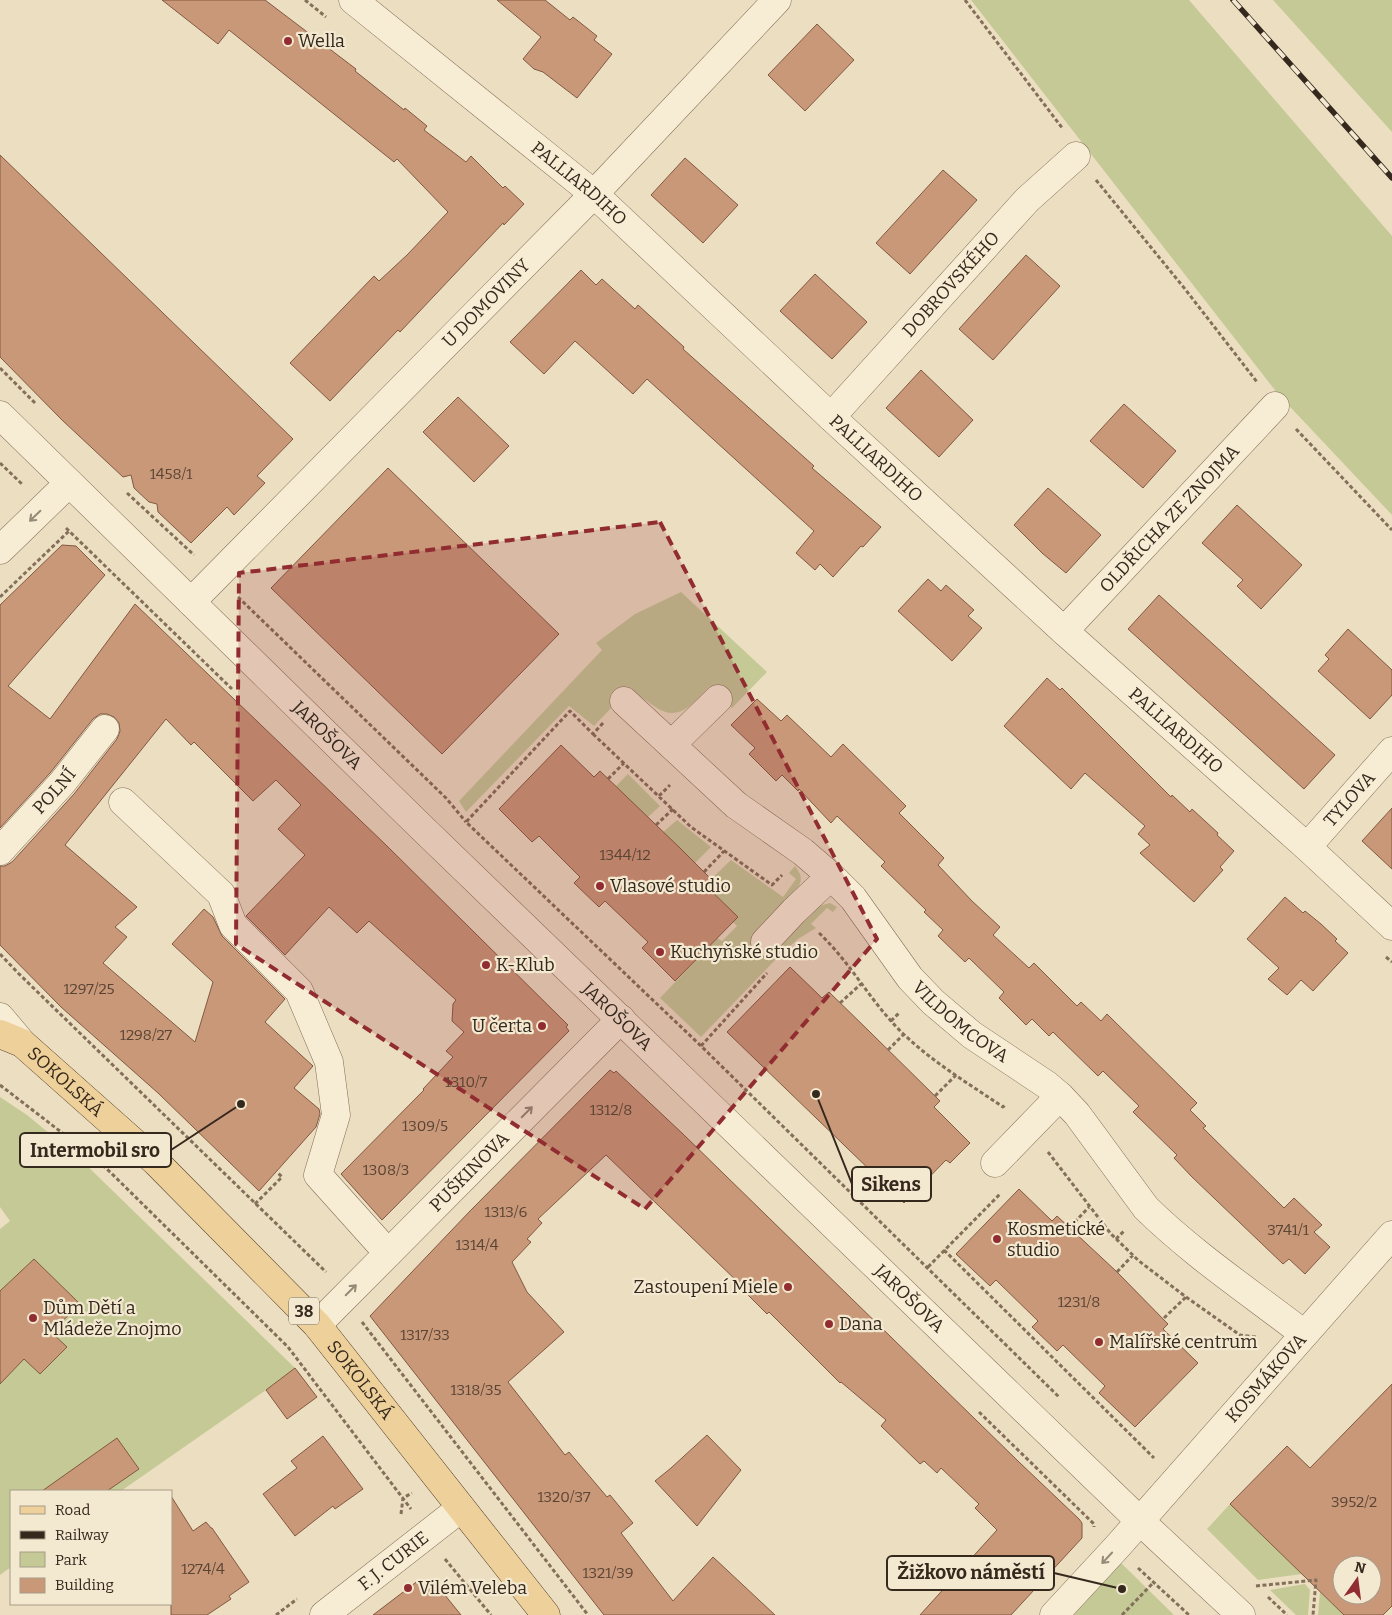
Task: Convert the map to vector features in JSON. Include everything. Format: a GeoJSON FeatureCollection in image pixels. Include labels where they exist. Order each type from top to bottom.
{"type":"FeatureCollection","features":[{"type":"Feature","properties":{"kind":"main road","name":"SOKOLSKÁ"},"geometry":{"type":"LineString","coordinates":[[11,1038],[156,1162],[317,1325],[546,1615]]}},
{"type":"Feature","properties":{"kind":"street","name":"PALLIARDIHO"},"geometry":{"type":"LineString","coordinates":[[353,0],[594,194],[831,417],[1064,631],[1307,847],[1392,926]]}},
{"type":"Feature","properties":{"kind":"street","name":"U DOMOVINY"},"geometry":{"type":"LineString","coordinates":[[191,602],[594,194],[777,0]]}},
{"type":"Feature","properties":{"kind":"street","name":"DOBROVSKÉHO"},"geometry":{"type":"LineString","coordinates":[[831,417],[1027,200],[1076,156]]}},
{"type":"Feature","properties":{"kind":"street","name":"OLDŘICHA ZE ZNOJMA"},"geometry":{"type":"LineString","coordinates":[[1064,631],[1275,406]]}},
{"type":"Feature","properties":{"kind":"street","name":"JAROŠOVA"},"geometry":{"type":"LineString","coordinates":[[0,415],[419,825],[1140,1521],[1241,1615]]}},
{"type":"Feature","properties":{"kind":"street"},"geometry":{"type":"LineString","coordinates":[[0,550],[69,482]]}},
{"type":"Feature","properties":{"kind":"street"},"geometry":{"type":"LineString","coordinates":[[672,744],[718,699]]}},
{"type":"Feature","properties":{"kind":"street","name":"VILDOMCOVA"},"geometry":{"type":"LineString","coordinates":[[624,700],[736,805],[804,852],[831,876],[853,898],[910,978],[933,1002],[972,1035],[1047,1085],[1060,1096],[1077,1114],[1152,1214],[1176,1236],[1304,1334]]}},
{"type":"Feature","properties":{"kind":"street","name":"POLNÍ"},"geometry":{"type":"LineString","coordinates":[[0,851],[62,783],[105,729]]}},
{"type":"Feature","properties":{"kind":"street","name":"TYLOVA"},"geometry":{"type":"LineString","coordinates":[[1307,847],[1392,751]]}},
{"type":"Feature","properties":{"kind":"street"},"geometry":{"type":"LineString","coordinates":[[123,802],[221,894],[233,925],[299,991],[329,1062],[336,1115],[318,1174],[388,1253]]}},
{"type":"Feature","properties":{"kind":"street"},"geometry":{"type":"LineString","coordinates":[[765,942],[831,876]]}},
{"type":"Feature","properties":{"kind":"street"},"geometry":{"type":"LineString","coordinates":[[0,1017],[11,1038]]}},
{"type":"Feature","properties":{"kind":"street","name":"PUŠKINOVA"},"geometry":{"type":"LineString","coordinates":[[317,1325],[621,1019]]}},
{"type":"Feature","properties":{"kind":"street"},"geometry":{"type":"LineString","coordinates":[[995,1163],[1060,1096]]}},
{"type":"Feature","properties":{"kind":"street","name":"KOSMÁKOVA"},"geometry":{"type":"LineString","coordinates":[[1054,1615],[1140,1521],[1392,1235]]}},
{"type":"Feature","properties":{"kind":"street","name":"F. J. CURIE"},"geometry":{"type":"LineString","coordinates":[[324,1615],[462,1508]]}},
{"type":"Feature","properties":{"kind":"path"},"geometry":{"type":"LineString","coordinates":[[305,0],[328,18]]}},
{"type":"Feature","properties":{"kind":"path"},"geometry":{"type":"LineString","coordinates":[[965,0],[1067,134],[1076,156],[1185,289],[1275,406],[1392,530]]}},
{"type":"Feature","properties":{"kind":"path"},"geometry":{"type":"LineString","coordinates":[[0,597],[69,532]]}},
{"type":"Feature","properties":{"kind":"path"},"geometry":{"type":"LineString","coordinates":[[593,734],[624,700]]}},
{"type":"Feature","properties":{"kind":"path"},"geometry":{"type":"LineString","coordinates":[[804,852],[772,885],[691,827],[570,711],[466,822],[701,1046],[1062,1399]]}},
{"type":"Feature","properties":{"kind":"path"},"geometry":{"type":"LineString","coordinates":[[608,779],[624,763]]}},
{"type":"Feature","properties":{"kind":"path"},"geometry":{"type":"LineString","coordinates":[[656,825],[673,809]]}},
{"type":"Feature","properties":{"kind":"path"},"geometry":{"type":"LineString","coordinates":[[704,872],[724,851]]}},
{"type":"Feature","properties":{"kind":"path"},"geometry":{"type":"LineString","coordinates":[[0,954],[333,1279]]}},
{"type":"Feature","properties":{"kind":"path"},"geometry":{"type":"LineString","coordinates":[[1385,956],[1392,962]]}},
{"type":"Feature","properties":{"kind":"path"},"geometry":{"type":"LineString","coordinates":[[840,1003],[861,984]]}},
{"type":"Feature","properties":{"kind":"path"},"geometry":{"type":"LineString","coordinates":[[888,1050],[904,1034]]}},
{"type":"Feature","properties":{"kind":"path"},"geometry":{"type":"LineString","coordinates":[[935,1096],[956,1075]]}},
{"type":"Feature","properties":{"kind":"path"},"geometry":{"type":"LineString","coordinates":[[0,1085],[8,1089],[107,1169],[288,1347],[415,1514],[426,1536],[491,1615]]}},
{"type":"Feature","properties":{"kind":"path"},"geometry":{"type":"LineString","coordinates":[[255,1204],[282,1177],[277,1172]]}},
{"type":"Feature","properties":{"kind":"path"},"geometry":{"type":"LineString","coordinates":[[1070,1226],[1089,1207]]}},
{"type":"Feature","properties":{"kind":"path"},"geometry":{"type":"LineString","coordinates":[[944,1250],[1153,1457]]}},
{"type":"Feature","properties":{"kind":"path"},"geometry":{"type":"LineString","coordinates":[[1117,1272],[1133,1255]]}},
{"type":"Feature","properties":{"kind":"path"},"geometry":{"type":"LineString","coordinates":[[1164,1318],[1186,1297]]}},
{"type":"Feature","properties":{"kind":"path"},"geometry":{"type":"LineString","coordinates":[[362,1316],[362,1322],[588,1615]]}},
{"type":"Feature","properties":{"kind":"path"},"geometry":{"type":"LineString","coordinates":[[973,1406],[1094,1524],[1094,1530]]}},
{"type":"Feature","properties":{"kind":"path"},"geometry":{"type":"LineString","coordinates":[[1250,1579],[1287,1615]]}},
{"type":"Feature","properties":{"kind":"path"},"geometry":{"type":"LineString","coordinates":[[1256,1586],[1316,1580],[1313,1615]]}},
{"type":"Feature","properties":{"kind":"path"},"geometry":{"type":"LineString","coordinates":[[1122,1615],[1154,1582]]}},
{"type":"Feature","properties":{"kind":"highlighted area"},"geometry":{"type":"Polygon","coordinates":[[[660,522],[877,939],[645,1209],[236,944],[239,573],[660,522]]]}},
{"type":"Feature","properties":{"kind":"green space"},"geometry":{"type":"Polygon","coordinates":[[[971,0],[1189,0],[1392,236],[1392,515],[1278,394],[971,0]]]}},
{"type":"Feature","properties":{"kind":"green space"},"geometry":{"type":"Polygon","coordinates":[[[1273,0],[1392,0],[1392,132],[1273,0]]]}},
{"type":"Feature","properties":{"kind":"green space"},"geometry":{"type":"Polygon","coordinates":[[[681,592],[767,672],[732,708],[710,686],[693,704],[680,712],[673,713],[657,708],[630,688],[594,726],[569,706],[466,812],[459,801],[602,650],[596,643],[635,614],[681,592]]]}},
{"type":"Feature","properties":{"kind":"green space"},"geometry":{"type":"Polygon","coordinates":[[[628,774],[660,806],[648,817],[610,792],[628,774]]]}},
{"type":"Feature","properties":{"kind":"green space"},"geometry":{"type":"Polygon","coordinates":[[[677,820],[711,847],[689,869],[663,832],[677,820]]]}},
{"type":"Feature","properties":{"kind":"green space"},"geometry":{"type":"Polygon","coordinates":[[[731,860],[783,897],[796,879],[789,873],[795,866],[800,873],[801,880],[799,886],[754,934],[774,952],[819,906],[830,903],[837,907],[833,912],[827,908],[811,924],[816,928],[798,939],[779,956],[701,1037],[660,998],[717,938],[722,941],[737,926],[733,922],[738,917],[705,885],[731,860]]]}},
{"type":"Feature","properties":{"kind":"green space"},"geometry":{"type":"Polygon","coordinates":[[[0,1097],[27,1115],[79,1158],[295,1368],[122,1490],[10,1490],[10,1568],[0,1575],[0,1229],[10,1221],[0,1207],[0,1097]]]}},
{"type":"Feature","properties":{"kind":"green space"},"geometry":{"type":"Polygon","coordinates":[[[1230,1504],[1302,1574],[1258,1580],[1207,1529],[1230,1504]]]}},
{"type":"Feature","properties":{"kind":"green space"},"geometry":{"type":"Polygon","coordinates":[[[1121,1563],[1174,1615],[1074,1615],[1121,1563]]]}},
{"type":"Feature","properties":{"kind":"green space"},"geometry":{"type":"Polygon","coordinates":[[[1305,1584],[1310,1590],[1308,1615],[1296,1615],[1270,1590],[1305,1584]]]}},
{"type":"Feature","properties":{"kind":"green space"},"geometry":{"type":"Polygon","coordinates":[[[1320,1592],[1344,1615],[1318,1615],[1320,1592]]]}},
{"type":"Feature","properties":{"kind":"building"},"geometry":{"type":"Polygon","coordinates":[[[162,0],[265,0],[356,69],[355,71],[404,110],[405,108],[427,126],[424,130],[466,162],[471,156],[503,188],[505,186],[524,204],[504,225],[503,223],[400,332],[398,330],[330,401],[290,363],[374,276],[379,281],[448,212],[397,159],[394,162],[229,30],[218,44],[162,0]]]}},
{"type":"Feature","properties":{"kind":"building"},"geometry":{"type":"Polygon","coordinates":[[[497,0],[545,0],[570,20],[573,17],[597,36],[594,40],[612,54],[577,98],[543,72],[534,69],[523,59],[541,37],[497,0]]]}},
{"type":"Feature","properties":{"kind":"building"},"geometry":{"type":"Polygon","coordinates":[[[817,24],[854,60],[805,111],[768,75],[817,24]]]}},
{"type":"Feature","properties":{"kind":"building"},"geometry":{"type":"Polygon","coordinates":[[[0,155],[293,439],[257,476],[265,483],[234,515],[227,507],[191,543],[158,512],[157,504],[149,502],[134,488],[131,475],[123,477],[62,420],[0,357],[0,155]]]}},
{"type":"Feature","properties":{"kind":"building"},"geometry":{"type":"Polygon","coordinates":[[[685,158],[738,205],[703,243],[651,195],[685,158]]]}},
{"type":"Feature","properties":{"kind":"building"},"geometry":{"type":"Polygon","coordinates":[[[943,170],[977,200],[910,274],[876,243],[943,170]]]}},
{"type":"Feature","properties":{"kind":"building"},"geometry":{"type":"Polygon","coordinates":[[[1026,255],[1060,286],[993,360],[959,329],[1026,255]]]}},
{"type":"Feature","properties":{"kind":"building"},"geometry":{"type":"Polygon","coordinates":[[[581,270],[596,285],[602,279],[635,309],[638,305],[684,347],[683,349],[814,466],[812,468],[881,527],[833,577],[820,564],[815,570],[796,553],[814,531],[647,379],[633,394],[575,341],[544,374],[510,342],[581,270]]]}},
{"type":"Feature","properties":{"kind":"building"},"geometry":{"type":"Polygon","coordinates":[[[815,274],[867,322],[832,359],[780,311],[815,274]]]}},
{"type":"Feature","properties":{"kind":"building"},"geometry":{"type":"Polygon","coordinates":[[[921,370],[973,420],[939,457],[886,408],[921,370]]]}},
{"type":"Feature","properties":{"kind":"building"},"geometry":{"type":"Polygon","coordinates":[[[458,397],[509,446],[474,482],[423,432],[458,397]]]}},
{"type":"Feature","properties":{"kind":"building"},"geometry":{"type":"Polygon","coordinates":[[[1124,404],[1176,451],[1143,488],[1090,441],[1124,404]]]}},
{"type":"Feature","properties":{"kind":"building"},"geometry":{"type":"Polygon","coordinates":[[[388,468],[559,634],[442,754],[271,588],[388,468]]]}},
{"type":"Feature","properties":{"kind":"building"},"geometry":{"type":"Polygon","coordinates":[[[1048,488],[1101,535],[1066,573],[1042,553],[1014,525],[1048,488]]]}},
{"type":"Feature","properties":{"kind":"building"},"geometry":{"type":"Polygon","coordinates":[[[1237,505],[1302,565],[1261,609],[1237,586],[1243,580],[1202,543],[1237,505]]]}},
{"type":"Feature","properties":{"kind":"building"},"geometry":{"type":"Polygon","coordinates":[[[62,545],[76,546],[105,575],[8,686],[50,719],[135,604],[386,845],[568,1025],[566,1027],[569,1031],[382,1220],[341,1174],[424,1090],[453,1057],[446,1051],[464,1032],[452,1021],[453,1004],[456,1000],[369,921],[357,933],[329,907],[285,955],[246,916],[305,855],[278,829],[301,805],[276,780],[253,801],[194,742],[191,745],[166,719],[65,845],[137,907],[115,927],[127,937],[103,963],[195,1042],[213,982],[172,944],[204,909],[213,917],[222,936],[285,999],[265,1022],[313,1066],[294,1088],[319,1109],[320,1114],[316,1127],[259,1191],[158,1093],[61,1007],[0,945],[0,866],[5,866],[12,862],[74,794],[117,739],[120,731],[119,723],[114,717],[100,714],[93,719],[50,773],[0,828],[0,605],[62,545]]]}},
{"type":"Feature","properties":{"kind":"building"},"geometry":{"type":"Polygon","coordinates":[[[928,579],[941,591],[946,585],[974,610],[968,616],[982,628],[952,661],[898,611],[928,579]]]}},
{"type":"Feature","properties":{"kind":"building"},"geometry":{"type":"Polygon","coordinates":[[[1159,595],[1335,755],[1304,789],[1128,629],[1159,595]]]}},
{"type":"Feature","properties":{"kind":"building"},"geometry":{"type":"Polygon","coordinates":[[[1348,629],[1392,670],[1392,695],[1370,719],[1318,671],[1329,659],[1325,655],[1348,629]]]}},
{"type":"Feature","properties":{"kind":"building"},"geometry":{"type":"Polygon","coordinates":[[[1047,678],[1060,690],[1062,688],[1171,797],[1172,795],[1190,812],[1192,809],[1234,851],[1220,867],[1223,870],[1194,902],[1140,853],[1150,845],[1138,834],[1145,826],[1085,773],[1071,789],[1004,726],[1047,678]]]}},
{"type":"Feature","properties":{"kind":"building"},"geometry":{"type":"Polygon","coordinates":[[[757,699],[781,721],[787,715],[831,757],[843,744],[906,806],[899,813],[944,858],[938,865],[1000,927],[993,935],[1029,968],[1034,963],[1077,1006],[1081,1002],[1101,1021],[1107,1014],[1197,1103],[1190,1110],[1206,1126],[1203,1128],[1284,1208],[1294,1198],[1322,1225],[1314,1232],[1330,1247],[1305,1274],[1289,1259],[1283,1264],[1192,1177],[1174,1158],[1177,1155],[1133,1112],[1139,1106],[1103,1071],[1098,1076],[1053,1032],[1049,1036],[1032,1019],[1026,1025],[999,998],[1004,992],[969,958],[965,962],[938,936],[943,930],[924,912],[926,910],[881,866],[885,862],[837,816],[831,823],[799,789],[798,791],[782,775],[776,781],[749,754],[755,748],[731,725],[757,699]]]}},
{"type":"Feature","properties":{"kind":"building"},"geometry":{"type":"Polygon","coordinates":[[[561,745],[594,777],[600,771],[681,849],[711,879],[705,885],[738,917],[675,981],[642,948],[648,942],[605,901],[599,907],[574,883],[580,877],[539,836],[532,842],[499,809],[561,745]]]}},
{"type":"Feature","properties":{"kind":"building"},"geometry":{"type":"Polygon","coordinates":[[[1392,808],[1392,869],[1362,841],[1392,808]]]}},
{"type":"Feature","properties":{"kind":"building"},"geometry":{"type":"Polygon","coordinates":[[[1285,897],[1303,913],[1305,911],[1321,924],[1348,953],[1313,991],[1301,980],[1287,995],[1268,979],[1279,968],[1247,939],[1285,897]]]}},
{"type":"Feature","properties":{"kind":"building"},"geometry":{"type":"Polygon","coordinates":[[[790,967],[822,998],[829,992],[870,1032],[940,1101],[934,1107],[970,1143],[950,1163],[946,1160],[904,1203],[727,1032],[790,967]]]}},
{"type":"Feature","properties":{"kind":"building"},"geometry":{"type":"Polygon","coordinates":[[[610,1070],[614,1073],[616,1071],[683,1134],[1082,1523],[1082,1538],[1011,1615],[920,1615],[997,1530],[975,1508],[979,1504],[941,1468],[937,1473],[924,1461],[920,1464],[881,1426],[886,1420],[840,1383],[769,1312],[767,1314],[741,1288],[742,1286],[606,1155],[538,1219],[542,1223],[527,1239],[531,1242],[512,1262],[527,1292],[564,1332],[508,1382],[565,1455],[569,1452],[607,1497],[610,1495],[633,1523],[621,1533],[673,1601],[713,1557],[775,1615],[604,1615],[370,1316],[470,1211],[610,1070]]]}},
{"type":"Feature","properties":{"kind":"building"},"geometry":{"type":"Polygon","coordinates":[[[1019,1189],[1052,1221],[1057,1216],[1117,1272],[1168,1324],[1163,1329],[1198,1363],[1135,1427],[1099,1393],[1105,1386],[1063,1345],[1057,1351],[1032,1327],[1038,1321],[996,1280],[990,1286],[956,1254],[1019,1189]]]}},
{"type":"Feature","properties":{"kind":"building","name":"Dům Dětí a Mládeže Znojmo"},"geometry":{"type":"Polygon","coordinates":[[[34,1259],[80,1304],[51,1332],[67,1347],[40,1374],[24,1359],[0,1384],[0,1291],[34,1259]]]}},
{"type":"Feature","properties":{"kind":"building"},"geometry":{"type":"Polygon","coordinates":[[[295,1368],[317,1397],[287,1419],[266,1390],[295,1368]]]}},
{"type":"Feature","properties":{"kind":"building"},"geometry":{"type":"Polygon","coordinates":[[[1392,1384],[1392,1606],[1383,1615],[1344,1615],[1334,1605],[1382,1605],[1382,1555],[1332,1555],[1332,1603],[1230,1504],[1287,1446],[1310,1468],[1392,1384]]]}},
{"type":"Feature","properties":{"kind":"building"},"geometry":{"type":"Polygon","coordinates":[[[707,1435],[741,1470],[697,1526],[655,1481],[707,1435]]]}},
{"type":"Feature","properties":{"kind":"building"},"geometry":{"type":"Polygon","coordinates":[[[323,1436],[363,1489],[335,1509],[333,1506],[295,1536],[263,1494],[297,1468],[291,1461],[323,1436]]]}},
{"type":"Feature","properties":{"kind":"building"},"geometry":{"type":"Polygon","coordinates":[[[117,1438],[139,1469],[108,1490],[43,1490],[117,1438]]]}},
{"type":"Feature","properties":{"kind":"building"},"geometry":{"type":"Polygon","coordinates":[[[172,1498],[193,1531],[206,1522],[212,1528],[249,1582],[229,1596],[231,1599],[207,1615],[171,1615],[172,1498]]]}},
{"type":"Feature","properties":{"kind":"building"},"geometry":{"type":"Polygon","coordinates":[[[419,1580],[427,1591],[436,1584],[461,1615],[373,1615],[419,1580]]]}},
{"type":"Feature","properties":{"kind":"railway"},"geometry":{"type":"LineString","coordinates":[[1233,0],[1392,178]]}},
{"type":"Feature","properties":{"kind":"place","name":"Wella"},"geometry":{"type":"Point","coordinates":[288,41]}},
{"type":"Feature","properties":{"kind":"place","name":"Vlasové studio"},"geometry":{"type":"Point","coordinates":[600,886]}},
{"type":"Feature","properties":{"kind":"place","name":"Kuchyňské studio"},"geometry":{"type":"Point","coordinates":[660,952]}},
{"type":"Feature","properties":{"kind":"place","name":"K-Klub"},"geometry":{"type":"Point","coordinates":[486,965]}},
{"type":"Feature","properties":{"kind":"place","name":"U čerta"},"geometry":{"type":"Point","coordinates":[542,1026]}},
{"type":"Feature","properties":{"kind":"place","name":"Sikens"},"geometry":{"type":"Point","coordinates":[816,1094]}},
{"type":"Feature","properties":{"kind":"place","name":"Intermobil sro"},"geometry":{"type":"Point","coordinates":[241,1104]}},
{"type":"Feature","properties":{"kind":"place","name":"Kosmetické studio"},"geometry":{"type":"Point","coordinates":[997,1239]}},
{"type":"Feature","properties":{"kind":"place","name":"Zastoupení Miele"},"geometry":{"type":"Point","coordinates":[788,1287]}},
{"type":"Feature","properties":{"kind":"place","name":"Dům Dětí a Mládeže Znojmo"},"geometry":{"type":"Point","coordinates":[33,1318]}},
{"type":"Feature","properties":{"kind":"place","name":"Dana"},"geometry":{"type":"Point","coordinates":[829,1324]}},
{"type":"Feature","properties":{"kind":"place","name":"Malířské centrum"},"geometry":{"type":"Point","coordinates":[1099,1342]}},
{"type":"Feature","properties":{"kind":"place","name":"Vilém Veleba"},"geometry":{"type":"Point","coordinates":[408,1588]}},
{"type":"Feature","properties":{"kind":"place","name":"Žižkovo náměstí"},"geometry":{"type":"Point","coordinates":[1122,1589]}}]}
